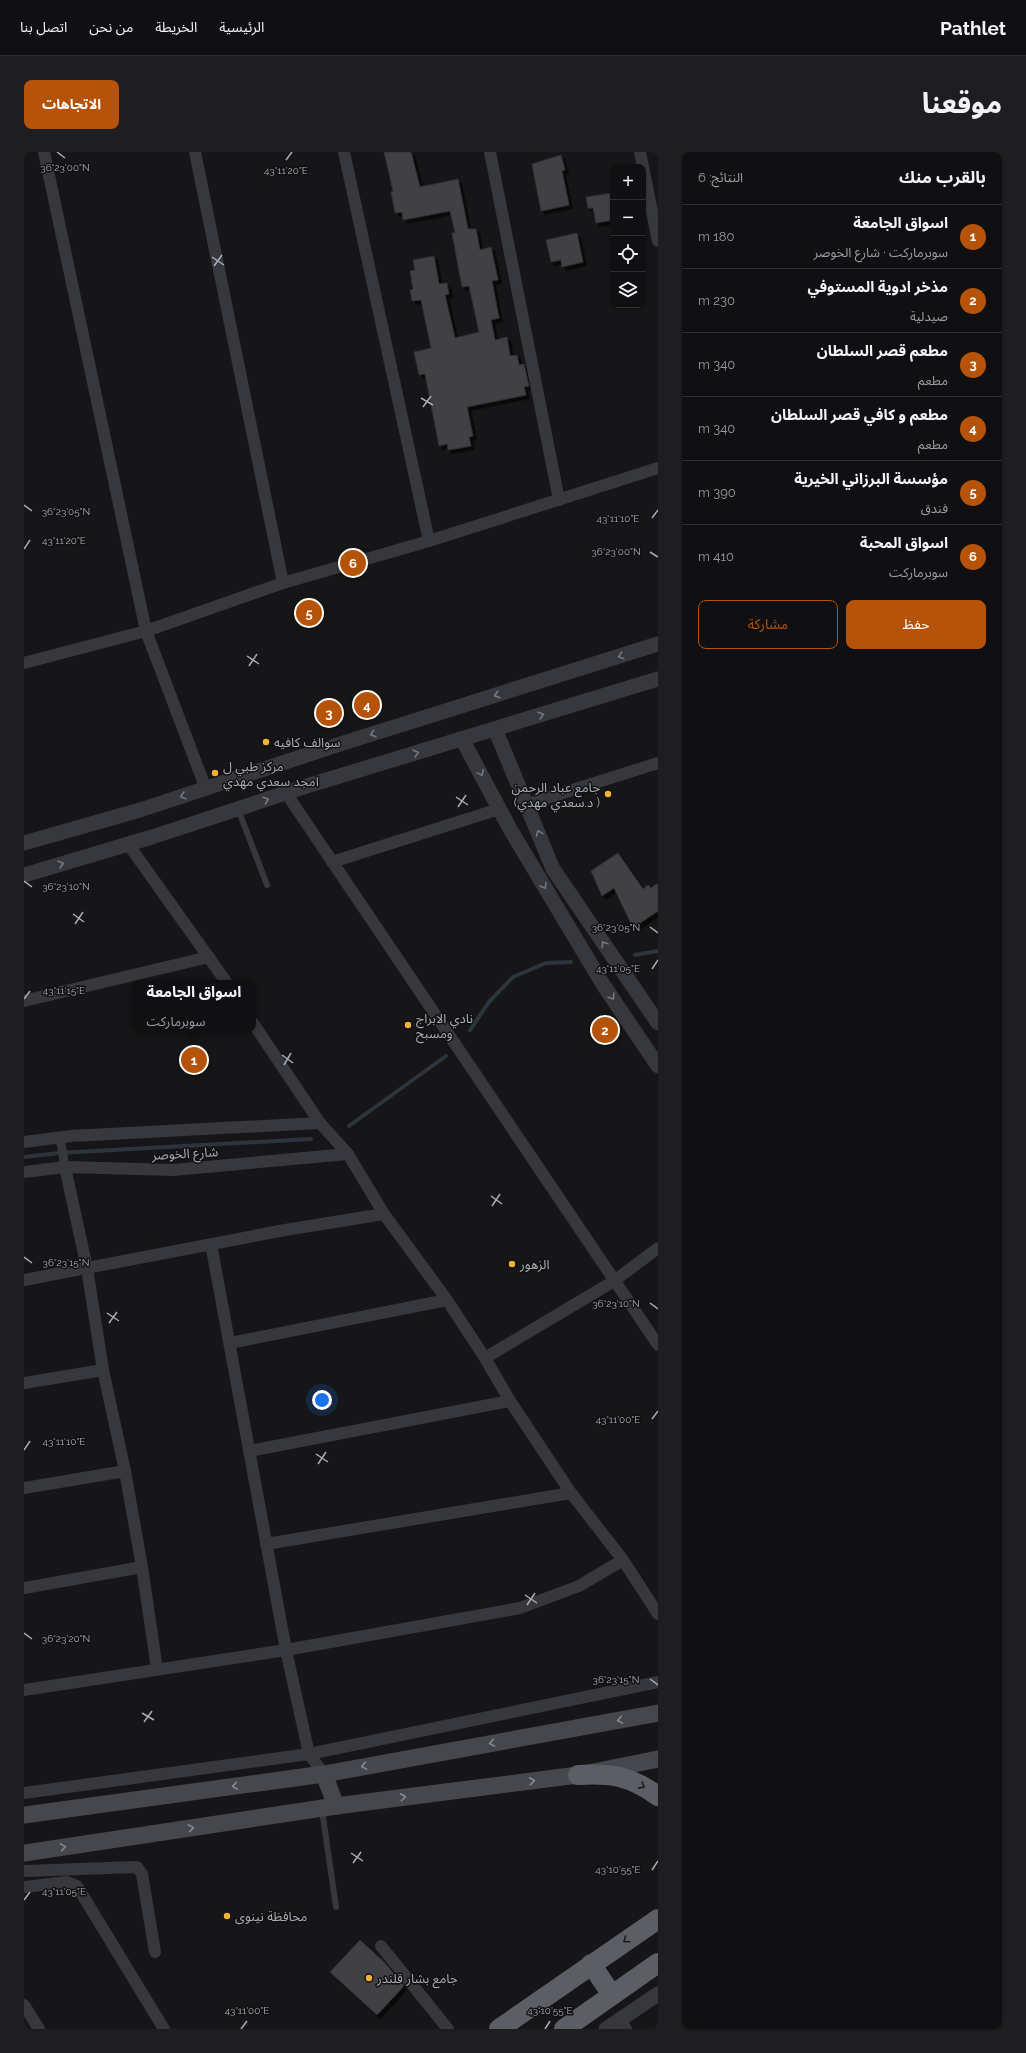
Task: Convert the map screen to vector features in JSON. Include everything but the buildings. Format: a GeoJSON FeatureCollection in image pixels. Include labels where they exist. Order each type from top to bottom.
{"type":"FeatureCollection","features":[{"type":"Feature","properties":{"kind":"highway"},"geometry":{"type":"LineString","coordinates":[[578,1775],[615,1775],[630,1779],[658,1796]]}},
{"type":"Feature","properties":{"kind":"highway"},"geometry":{"type":"LineString","coordinates":[[499,2029],[654,1920]]}},
{"type":"Feature","properties":{"kind":"highway"},"geometry":{"type":"LineString","coordinates":[[564,2029],[658,1963]]}},
{"type":"Feature","properties":{"kind":"highway"},"geometry":{"type":"LineString","coordinates":[[591,1964],[612,1995]]}},
{"type":"Feature","properties":{"kind":"main road"},"geometry":{"type":"LineString","coordinates":[[24,1815],[324,1774],[658,1714]]}},
{"type":"Feature","properties":{"kind":"main road"},"geometry":{"type":"LineString","coordinates":[[24,1853],[329,1807],[578,1775],[658,1759]]}},
{"type":"Feature","properties":{"kind":"main road"},"geometry":{"type":"LineString","coordinates":[[324,1774],[329,1807]]}},
{"type":"Feature","properties":{"kind":"street"},"geometry":{"type":"LineString","coordinates":[[44,152],[146,631],[206,789]]}},
{"type":"Feature","properties":{"kind":"street"},"geometry":{"type":"LineString","coordinates":[[195,152],[282,583]]}},
{"type":"Feature","properties":{"kind":"street"},"geometry":{"type":"LineString","coordinates":[[344,152],[429,540]]}},
{"type":"Feature","properties":{"kind":"street"},"geometry":{"type":"LineString","coordinates":[[490,152],[559,500]]}},
{"type":"Feature","properties":{"kind":"street"},"geometry":{"type":"LineString","coordinates":[[640,152],[658,241]]}},
{"type":"Feature","properties":{"kind":"street"},"geometry":{"type":"LineString","coordinates":[[24,663],[146,631],[282,583],[429,540],[658,468]]}},
{"type":"Feature","properties":{"kind":"street"},"geometry":{"type":"LineString","coordinates":[[24,843],[140,810],[658,644]]}},
{"type":"Feature","properties":{"kind":"street"},"geometry":{"type":"LineString","coordinates":[[24,875],[128,844],[462,738],[658,679]]}},
{"type":"Feature","properties":{"kind":"street"},"geometry":{"type":"LineString","coordinates":[[495,729],[528,804],[553,869],[658,1023]]}},
{"type":"Feature","properties":{"kind":"street"},"geometry":{"type":"LineString","coordinates":[[462,738],[500,809],[604,986],[658,1066]]}},
{"type":"Feature","properties":{"kind":"street"},"geometry":{"type":"LineString","coordinates":[[528,804],[658,763]]}},
{"type":"Feature","properties":{"kind":"street"},"geometry":{"type":"LineString","coordinates":[[286,793],[658,1345]]}},
{"type":"Feature","properties":{"kind":"street"},"geometry":{"type":"LineString","coordinates":[[332,862],[500,809]]}},
{"type":"Feature","properties":{"kind":"street"},"geometry":{"type":"LineString","coordinates":[[128,844],[224,980]]}},
{"type":"Feature","properties":{"kind":"street"},"geometry":{"type":"LineString","coordinates":[[24,1001],[209,957]]}},
{"type":"Feature","properties":{"kind":"street"},"geometry":{"type":"LineString","coordinates":[[256,1027],[320,1123],[348,1154],[384,1214],[447,1300],[485,1358],[510,1401],[571,1493],[623,1560],[658,1614]]}},
{"type":"Feature","properties":{"kind":"street"},"geometry":{"type":"LineString","coordinates":[[24,1142],[60,1138],[320,1123]]}},
{"type":"Feature","properties":{"kind":"street"},"geometry":{"type":"LineString","coordinates":[[60,1138],[87,1268],[103,1370],[125,1470],[142,1567],[157,1669]]}},
{"type":"Feature","properties":{"kind":"street","name":"شارع الخوصر"},"geometry":{"type":"LineString","coordinates":[[24,1172],[65,1167],[173,1170],[348,1154]]}},
{"type":"Feature","properties":{"kind":"street"},"geometry":{"type":"LineString","coordinates":[[24,1280],[285,1230],[384,1214]]}},
{"type":"Feature","properties":{"kind":"street"},"geometry":{"type":"LineString","coordinates":[[211,1244],[286,1650],[309,1754],[324,1774]]}},
{"type":"Feature","properties":{"kind":"street"},"geometry":{"type":"LineString","coordinates":[[485,1358],[614,1281],[658,1248]]}},
{"type":"Feature","properties":{"kind":"street"},"geometry":{"type":"LineString","coordinates":[[230,1343],[447,1300]]}},
{"type":"Feature","properties":{"kind":"street"},"geometry":{"type":"LineString","coordinates":[[24,1383],[103,1370]]}},
{"type":"Feature","properties":{"kind":"street"},"geometry":{"type":"LineString","coordinates":[[249,1451],[510,1401]]}},
{"type":"Feature","properties":{"kind":"street"},"geometry":{"type":"LineString","coordinates":[[24,1488],[125,1470]]}},
{"type":"Feature","properties":{"kind":"street"},"geometry":{"type":"LineString","coordinates":[[266,1544],[571,1493]]}},
{"type":"Feature","properties":{"kind":"street"},"geometry":{"type":"LineString","coordinates":[[24,1690],[286,1650],[520,1608],[580,1586],[623,1560]]}},
{"type":"Feature","properties":{"kind":"street"},"geometry":{"type":"LineString","coordinates":[[24,1588],[142,1567]]}},
{"type":"Feature","properties":{"kind":"street"},"geometry":{"type":"LineString","coordinates":[[24,1793],[309,1754],[658,1682]]}},
{"type":"Feature","properties":{"kind":"street"},"geometry":{"type":"LineString","coordinates":[[24,1872],[137,1867],[142,1874],[155,1952]]}},
{"type":"Feature","properties":{"kind":"street"},"geometry":{"type":"LineString","coordinates":[[24,1887],[67,1882],[77,1886],[164,2029]]}},
{"type":"Feature","properties":{"kind":"street"},"geometry":{"type":"LineString","coordinates":[[381,1946],[448,2029]]}},
{"type":"Feature","properties":{"kind":"street"},"geometry":{"type":"LineString","coordinates":[[606,2029],[623,2024],[658,1994]]}},
{"type":"Feature","properties":{"kind":"street"},"geometry":{"type":"LineString","coordinates":[[24,2005],[38,2029]]}},
{"type":"Feature","properties":{"kind":"lane"},"geometry":{"type":"LineString","coordinates":[[238,809],[267,885]]}},
{"type":"Feature","properties":{"kind":"lane"},"geometry":{"type":"LineString","coordinates":[[329,1807],[336,1907]]}},
{"type":"Feature","properties":{"kind":"waterway"},"geometry":{"type":"LineString","coordinates":[[635,955],[658,951]]}},
{"type":"Feature","properties":{"kind":"waterway"},"geometry":{"type":"LineString","coordinates":[[470,1030],[489,1002],[513,977],[546,963],[571,962]]}},
{"type":"Feature","properties":{"kind":"waterway"},"geometry":{"type":"LineString","coordinates":[[349,1126],[446,1056]]}},
{"type":"Feature","properties":{"kind":"waterway"},"geometry":{"type":"LineString","coordinates":[[24,1157],[59,1153],[311,1139]]}},
{"type":"Feature","properties":{"kind":"place","name":"اسواق المحبة"},"geometry":{"type":"Point","coordinates":[353,563]}},
{"type":"Feature","properties":{"kind":"place","name":"مؤسسة البرزاني الخيرية"},"geometry":{"type":"Point","coordinates":[309,613]}},
{"type":"Feature","properties":{"kind":"place","name":"مطعم و كافي قصر السلطان"},"geometry":{"type":"Point","coordinates":[367,705]}},
{"type":"Feature","properties":{"kind":"place","name":"مطعم قصر السلطان"},"geometry":{"type":"Point","coordinates":[329,713]}},
{"type":"Feature","properties":{"kind":"place","name":"سوالف كافيه"},"geometry":{"type":"Point","coordinates":[266,742]}},
{"type":"Feature","properties":{"kind":"place","name":"مركز طبي ل امجد سعدي مهدي"},"geometry":{"type":"Point","coordinates":[215,773]}},
{"type":"Feature","properties":{"kind":"place","name":"جامع عباد الرحمن (د.سعدي مهدي )"},"geometry":{"type":"Point","coordinates":[608,794]}},
{"type":"Feature","properties":{"kind":"place","name":"نادي الابراج ومسبح"},"geometry":{"type":"Point","coordinates":[408,1025]}},
{"type":"Feature","properties":{"kind":"place","name":"مذخر ادویة المستوفي"},"geometry":{"type":"Point","coordinates":[605,1030]}},
{"type":"Feature","properties":{"kind":"place","name":"اسواق الجامعة"},"geometry":{"type":"Point","coordinates":[194,1060]}},
{"type":"Feature","properties":{"kind":"place","name":"الزهور"},"geometry":{"type":"Point","coordinates":[512,1264]}},
{"type":"Feature","properties":{"kind":"place","name":"محافظة نينوى"},"geometry":{"type":"Point","coordinates":[227,1916]}},
{"type":"Feature","properties":{"kind":"place","name":"جامع بشار قلندر"},"geometry":{"type":"Point","coordinates":[369,1978]}}]}
